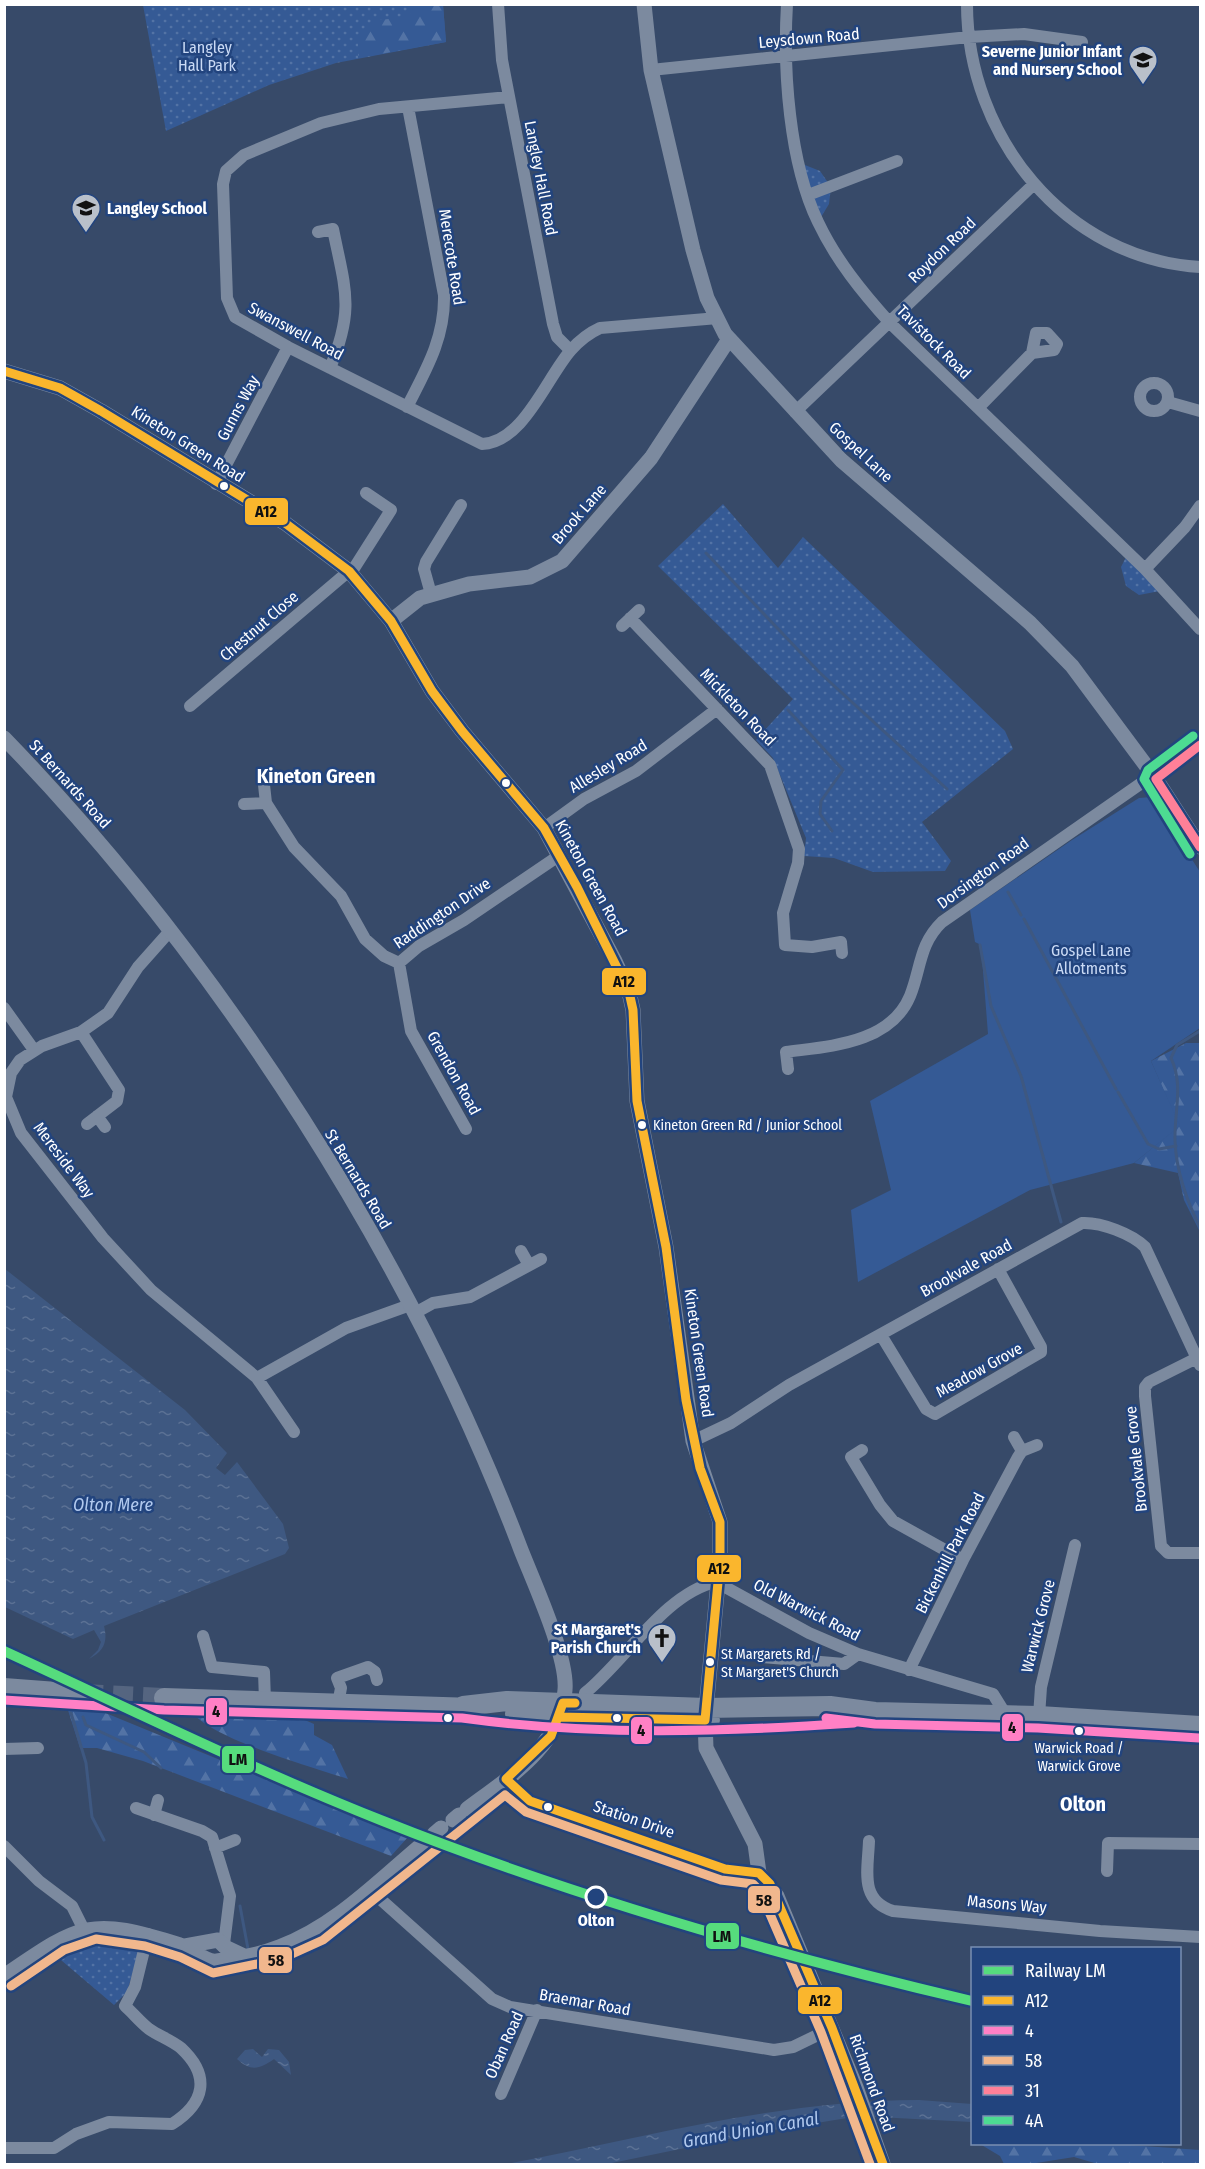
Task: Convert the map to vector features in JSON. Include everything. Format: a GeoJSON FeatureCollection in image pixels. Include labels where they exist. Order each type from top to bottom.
{"type":"FeatureCollection","features":[{"type":"Feature","properties":{"kind":"highway"},"geometry":{"type":"LineString","coordinates":[[4,1688],[83,1694]]}},
{"type":"Feature","properties":{"kind":"highway"},"geometry":{"type":"LineString","coordinates":[[164,1698],[463,1706],[507,1701],[561,1710],[705,1714],[853,1711],[1039,1716],[1200,1726]]}},
{"type":"Feature","properties":{"kind":"street","name":"Langley Hall Road"},"geometry":{"type":"LineString","coordinates":[[498,4],[502,60],[553,324],[557,337],[570,350]]}},
{"type":"Feature","properties":{"kind":"street","name":"Gospel Lane"},"geometry":{"type":"LineString","coordinates":[[644,4],[651,70],[693,250],[707,298],[729,339],[853,472],[1030,623],[1091,689],[1156,779],[1200,847]]}},
{"type":"Feature","properties":{"kind":"street","name":"Tavistock Road"},"geometry":{"type":"LineString","coordinates":[[787,4],[785,57],[792,122],[808,195],[832,248],[863,293],[890,323],[1145,569],[1200,629]]}},
{"type":"Feature","properties":{"kind":"street"},"geometry":{"type":"LineString","coordinates":[[967,4],[975,74],[985,105],[1005,146],[1033,185],[1080,224],[1118,247],[1157,261],[1200,267]]}},
{"type":"Feature","properties":{"kind":"street","name":"Leysdown Road"},"geometry":{"type":"LineString","coordinates":[[651,70],[969,37],[1024,34],[1082,42]]}},
{"type":"Feature","properties":{"kind":"street","name":"Swanswell Road"},"geometry":{"type":"LineString","coordinates":[[509,97],[379,110],[321,123],[244,154],[226,171],[223,196],[227,298],[230,311],[241,322],[288,347],[471,441],[482,444],[498,442],[525,416],[570,350],[600,328],[718,318]]}},
{"type":"Feature","properties":{"kind":"street","name":"Merecote Road"},"geometry":{"type":"LineString","coordinates":[[407,407],[438,346],[444,314],[444,295],[408,106]]}},
{"type":"Feature","properties":{"kind":"street"},"geometry":{"type":"LineString","coordinates":[[808,195],[897,161]]}},
{"type":"Feature","properties":{"kind":"street","name":"Roydon Road"},"geometry":{"type":"LineString","coordinates":[[795,412],[1033,185]]}},
{"type":"Feature","properties":{"kind":"street"},"geometry":{"type":"LineString","coordinates":[[318,232],[333,229],[347,301],[341,340],[330,368]]}},
{"type":"Feature","properties":{"kind":"street","name":"Brook Lane"},"geometry":{"type":"LineString","coordinates":[[391,621],[420,598],[469,584],[530,577],[543,572],[570,554],[667,436],[729,339]]}},
{"type":"Feature","properties":{"kind":"street","name":"Gunns Way"},"geometry":{"type":"LineString","coordinates":[[216,484],[288,347]]}},
{"type":"Feature","properties":{"kind":"street"},"geometry":{"type":"LineString","coordinates":[[978,408],[1032,353]]}},
{"type":"Feature","properties":{"kind":"street","name":"Kineton Green Road"},"geometry":{"type":"LineString","coordinates":[[4,371],[48,384],[73,395],[216,484],[285,523],[350,572],[391,621],[432,691],[544,828],[560,855],[629,992],[633,1010],[637,1101],[666,1247],[693,1441],[720,1522],[720,1561],[716,1582],[705,1714]]}},
{"type":"Feature","properties":{"kind":"street"},"geometry":{"type":"LineString","coordinates":[[1168,402],[1200,411]]}},
{"type":"Feature","properties":{"kind":"street","name":"Chestnut Close"},"geometry":{"type":"LineString","coordinates":[[190,706],[350,572],[391,510],[366,494]]}},
{"type":"Feature","properties":{"kind":"street"},"geometry":{"type":"LineString","coordinates":[[432,594],[424,569],[426,562],[461,505]]}},
{"type":"Feature","properties":{"kind":"street"},"geometry":{"type":"LineString","coordinates":[[1145,569],[1185,527],[1200,506]]}},
{"type":"Feature","properties":{"kind":"street","name":"Mickleton Road"},"geometry":{"type":"LineString","coordinates":[[630,618],[770,765],[798,840],[798,863],[783,913],[785,945],[812,947],[841,942],[842,953]]}},
{"type":"Feature","properties":{"kind":"street","name":"Allesley Road"},"geometry":{"type":"LineString","coordinates":[[544,828],[584,799],[636,771],[717,709]]}},
{"type":"Feature","properties":{"kind":"street","name":"St Bernards Road"},"geometry":{"type":"LineString","coordinates":[[4,738],[95,839],[170,931],[285,1094],[341,1182],[412,1309],[466,1416],[523,1554],[564,1670],[565,1690],[561,1710]]}},
{"type":"Feature","properties":{"kind":"street"},"geometry":{"type":"LineString","coordinates":[[1156,779],[1200,745]]}},
{"type":"Feature","properties":{"kind":"street","name":"Dorsington Road"},"geometry":{"type":"LineString","coordinates":[[788,1069],[786,1052],[844,1043],[877,1032],[904,1006],[910,996],[924,947],[942,922],[1143,782],[1156,779]]}},
{"type":"Feature","properties":{"kind":"street","name":"Raddington Drive"},"geometry":{"type":"LineString","coordinates":[[264,785],[266,803],[294,847],[341,896],[365,939],[384,956],[399,963],[419,946],[464,920],[560,855]]}},
{"type":"Feature","properties":{"kind":"street"},"geometry":{"type":"LineString","coordinates":[[244,804],[266,803]]}},
{"type":"Feature","properties":{"kind":"street","name":"Mereside Way"},"geometry":{"type":"LineString","coordinates":[[170,931],[138,967],[112,1008],[81,1032],[34,1050],[20,1060],[7,1083],[6,1097],[21,1133],[103,1238],[151,1290],[257,1378],[293,1432]]}},
{"type":"Feature","properties":{"kind":"street","name":"Grendon Road"},"geometry":{"type":"LineString","coordinates":[[399,963],[411,1031],[466,1129]]}},
{"type":"Feature","properties":{"kind":"street"},"geometry":{"type":"LineString","coordinates":[[4,1008],[34,1050]]}},
{"type":"Feature","properties":{"kind":"street"},"geometry":{"type":"LineString","coordinates":[[81,1032],[119,1090],[117,1101],[92,1120],[105,1126]]}},
{"type":"Feature","properties":{"kind":"street","name":"Brookvale Road"},"geometry":{"type":"LineString","coordinates":[[693,1441],[731,1423],[789,1385],[1082,1223],[1093,1223],[1140,1242],[1150,1255],[1199,1362]]}},
{"type":"Feature","properties":{"kind":"street"},"geometry":{"type":"LineString","coordinates":[[521,1251],[529,1265]]}},
{"type":"Feature","properties":{"kind":"street"},"geometry":{"type":"LineString","coordinates":[[257,1378],[346,1328],[433,1303],[470,1297],[541,1258]]}},
{"type":"Feature","properties":{"kind":"street","name":"Meadow Grove"},"geometry":{"type":"LineString","coordinates":[[881,1335],[926,1409],[935,1414],[1041,1352],[1041,1347],[998,1269]]}},
{"type":"Feature","properties":{"kind":"street","name":"Brookvale Grove"},"geometry":{"type":"LineString","coordinates":[[1199,1362],[1160,1376],[1145,1387],[1161,1546],[1167,1553],[1200,1553]]}},
{"type":"Feature","properties":{"kind":"street"},"geometry":{"type":"LineString","coordinates":[[1014,1437],[1022,1451],[1037,1445]]}},
{"type":"Feature","properties":{"kind":"street"},"geometry":{"type":"LineString","coordinates":[[862,1450],[850,1457],[886,1514],[901,1526],[963,1560]]}},
{"type":"Feature","properties":{"kind":"street","name":"Bickenhill Park Road"},"geometry":{"type":"LineString","coordinates":[[909,1670],[963,1560],[1022,1451]]}},
{"type":"Feature","properties":{"kind":"street","name":"Warwick Grove"},"geometry":{"type":"LineString","coordinates":[[1039,1716],[1041,1687],[1075,1545]]}},
{"type":"Feature","properties":{"kind":"street"},"geometry":{"type":"LineString","coordinates":[[585,1693],[683,1597],[705,1585],[716,1582]]}},
{"type":"Feature","properties":{"kind":"street","name":"Old Warwick Road"},"geometry":{"type":"LineString","coordinates":[[716,1582],[809,1633],[858,1654],[993,1694],[1006,1715]]}},
{"type":"Feature","properties":{"kind":"street"},"geometry":{"type":"LineString","coordinates":[[203,1636],[212,1667],[264,1672],[265,1701]]}},
{"type":"Feature","properties":{"kind":"street"},"geometry":{"type":"LineString","coordinates":[[762,1657],[844,1664],[858,1654]]}},
{"type":"Feature","properties":{"kind":"street"},"geometry":{"type":"LineString","coordinates":[[338,1704],[341,1688],[337,1678],[368,1667],[375,1672],[377,1680]]}},
{"type":"Feature","properties":{"kind":"street"},"geometry":{"type":"LineString","coordinates":[[4,1976],[59,1939],[84,1930],[106,1927],[148,1935],[185,1946],[216,1949],[244,1956],[277,1948],[306,1935],[369,1889],[447,1824],[506,1779],[545,1744],[554,1731],[561,1710]]}},
{"type":"Feature","properties":{"kind":"street","name":"Richmond Road"},"geometry":{"type":"LineString","coordinates":[[705,1714],[706,1748],[755,1844],[759,1873],[770,1884],[777,1896],[860,2098],[883,2164]]}},
{"type":"Feature","properties":{"kind":"street"},"geometry":{"type":"LineString","coordinates":[[4,1749],[38,1748]]}},
{"type":"Feature","properties":{"kind":"street","name":"Station Drive"},"geometry":{"type":"LineString","coordinates":[[506,1779],[530,1801],[725,1869],[759,1873]]}},
{"type":"Feature","properties":{"kind":"street"},"geometry":{"type":"LineString","coordinates":[[154,1815],[158,1800]]}},
{"type":"Feature","properties":{"kind":"street"},"geometry":{"type":"LineString","coordinates":[[135,1808],[202,1831],[212,1837],[230,1896],[224,1926],[216,1949]]}},
{"type":"Feature","properties":{"kind":"street"},"geometry":{"type":"LineString","coordinates":[[215,1848],[235,1840]]}},
{"type":"Feature","properties":{"kind":"street","name":"Masons Way"},"geometry":{"type":"LineString","coordinates":[[869,1841],[867,1885],[880,1906],[893,1911],[1100,1931],[1200,1937]]}},
{"type":"Feature","properties":{"kind":"street"},"geometry":{"type":"LineString","coordinates":[[1107,1871],[1108,1843],[1200,1844]]}},
{"type":"Feature","properties":{"kind":"street"},"geometry":{"type":"LineString","coordinates":[[4,1846],[39,1881],[72,1906],[84,1930]]}},
{"type":"Feature","properties":{"kind":"street","name":"Braemar Road"},"geometry":{"type":"LineString","coordinates":[[369,1889],[492,1999],[510,2007],[774,2050],[793,2047],[832,2028]]}},
{"type":"Feature","properties":{"kind":"street"},"geometry":{"type":"LineString","coordinates":[[4,2148],[54,2148],[76,2134],[109,2122],[172,2124],[195,2104],[202,2081],[194,2063],[181,2049],[148,2028],[125,2006],[135,1987],[148,1935]]}},
{"type":"Feature","properties":{"kind":"street","name":"Oban Road"},"geometry":{"type":"LineString","coordinates":[[501,2094],[537,2010]]}},
{"type":"Feature","properties":{"kind":"green space","name":"Langley Hall Park"},"geometry":{"type":"Polygon","coordinates":[[[143,5],[443,5],[446,42],[336,63],[269,85],[166,131],[143,5]]]}},
{"type":"Feature","properties":{"kind":"green space"},"geometry":{"type":"Polygon","coordinates":[[[407,5],[443,5],[446,42],[358,58],[358,35],[378,20],[399,18],[411,13],[407,5]]]}},
{"type":"Feature","properties":{"kind":"green space"},"geometry":{"type":"Polygon","coordinates":[[[800,163],[820,171],[831,187],[829,204],[818,222],[800,163]]]}},
{"type":"Feature","properties":{"kind":"green space"},"geometry":{"type":"Polygon","coordinates":[[[723,504],[778,568],[803,537],[1005,731],[1013,749],[922,822],[951,861],[945,871],[873,872],[834,858],[804,856],[806,838],[773,758],[756,740],[793,699],[658,566],[723,504]]]}},
{"type":"Feature","properties":{"kind":"green space"},"geometry":{"type":"Polygon","coordinates":[[[1128,553],[1165,590],[1139,595],[1126,586],[1121,567],[1128,553]]]}},
{"type":"Feature","properties":{"kind":"green space","name":"Gospel Lane Allotments"},"geometry":{"type":"Polygon","coordinates":[[[1152,797],[1200,872],[1200,1028],[1151,1061],[1180,1126],[1134,1163],[1030,1190],[858,1282],[851,1210],[891,1190],[870,1101],[988,1034],[981,945],[975,942],[970,910],[1072,840],[1139,798],[1152,797]]]}},
{"type":"Feature","properties":{"kind":"green space"},"geometry":{"type":"Polygon","coordinates":[[[1186,1043],[1200,1043],[1200,1232],[1184,1200],[1178,1173],[1134,1163],[1179,1126],[1151,1061],[1186,1043]]]}},
{"type":"Feature","properties":{"kind":"green space"},"geometry":{"type":"Polygon","coordinates":[[[86,1705],[408,1837],[391,1856],[143,1761],[97,1748],[80,1748],[67,1707],[86,1705]]]}},
{"type":"Feature","properties":{"kind":"green space"},"geometry":{"type":"Polygon","coordinates":[[[191,1710],[293,1715],[314,1724],[314,1735],[332,1745],[348,1779],[288,1760],[239,1741],[217,1731],[200,1720],[191,1710]]]}},
{"type":"Feature","properties":{"kind":"green space"},"geometry":{"type":"Polygon","coordinates":[[[103,1937],[129,1939],[140,1948],[127,1992],[114,2005],[55,1955],[75,1945],[103,1937]]]}},
{"type":"Feature","properties":{"kind":"green space"},"geometry":{"type":"Polygon","coordinates":[[[982,2145],[1129,2145],[1200,2150],[1200,2164],[1098,2164],[1074,2157],[1030,2164],[1004,2164],[1000,2156],[982,2145]]]}},
{"type":"Feature","properties":{"kind":"water","name":"Olton Mere"},"geometry":{"type":"Polygon","coordinates":[[[5,1269],[185,1410],[227,1453],[216,1468],[225,1475],[237,1462],[283,1524],[289,1548],[285,1554],[104,1626],[104,1646],[89,1659],[98,1650],[101,1642],[94,1630],[73,1639],[5,1607],[5,1269]]]}},
{"type":"Feature","properties":{"kind":"water"},"geometry":{"type":"Polygon","coordinates":[[[253,2049],[262,2057],[268,2049],[279,2050],[289,2062],[291,2075],[274,2059],[255,2068],[237,2059],[245,2050],[253,2049]]]}},
{"type":"Feature","properties":{"kind":"water","name":"Grand Union Canal"},"geometry":{"type":"Polygon","coordinates":[[[919,2100],[971,2104],[971,2122],[859,2116],[768,2131],[607,2164],[507,2164],[763,2113],[867,2102],[919,2100]]]}},
{"type":"Feature","properties":{"kind":"waterway"},"geometry":{"type":"LineString","coordinates":[[706,553],[819,672],[947,789]]}},
{"type":"Feature","properties":{"kind":"waterway"},"geometry":{"type":"LineString","coordinates":[[788,710],[843,770],[821,801],[820,814],[832,831]]}},
{"type":"Feature","properties":{"kind":"waterway"},"geometry":{"type":"LineString","coordinates":[[1008,892],[1021,915]]}},
{"type":"Feature","properties":{"kind":"waterway"},"geometry":{"type":"LineString","coordinates":[[1024,919],[1116,1089]]}},
{"type":"Feature","properties":{"kind":"waterway"},"geometry":{"type":"LineString","coordinates":[[980,945],[991,1006],[1021,1076],[1061,1222]]}},
{"type":"Feature","properties":{"kind":"waterway"},"geometry":{"type":"LineString","coordinates":[[1200,1031],[1177,1045],[1171,1058],[1178,1089],[1175,1130],[1178,1163],[1187,1196],[1200,1227]]}},
{"type":"Feature","properties":{"kind":"waterway"},"geometry":{"type":"LineString","coordinates":[[1118,1092],[1148,1144],[1159,1149],[1176,1146]]}},
{"type":"Feature","properties":{"kind":"waterway"},"geometry":{"type":"LineString","coordinates":[[71,1713],[86,1763],[92,1817],[104,1840]]}},
{"type":"Feature","properties":{"kind":"waterway"},"geometry":{"type":"LineString","coordinates":[[83,1717],[86,1725],[144,1752],[161,1768]]}},
{"type":"Feature","properties":{"kind":"waterway"},"geometry":{"type":"LineString","coordinates":[[240,1906],[248,1949]]}},
{"type":"Feature","properties":{"kind":"tunnel"},"geometry":{"type":"LineString","coordinates":[[83,1694],[164,1698]]}},
{"type":"Feature","properties":{"kind":"rail line","name":"LM"},"geometry":{"type":"LineString","coordinates":[[4,1651],[287,1781],[455,1849],[527,1875],[674,1922],[822,1964],[971,2001]]}},
{"type":"Feature","properties":{"kind":"transit line","name":"A12"},"geometry":{"type":"LineString","coordinates":[[4,371],[60,388],[101,411],[285,523],[349,571],[391,621],[432,691],[462,731],[544,828],[577,887],[629,992],[633,1010],[637,1101],[666,1247],[686,1400],[700,1468],[720,1522],[720,1561],[705,1720],[558,1717]]}},
{"type":"Feature","properties":{"kind":"transit line","name":"4A"},"geometry":{"type":"LineString","coordinates":[[1190,854],[1144,779],[1148,770],[1193,736]]}},
{"type":"Feature","properties":{"kind":"transit line","name":"31"},"geometry":{"type":"LineString","coordinates":[[1200,745],[1156,779],[1200,847]]}},
{"type":"Feature","properties":{"kind":"transit line","name":"4"},"geometry":{"type":"LineString","coordinates":[[4,1700],[164,1710],[462,1718],[511,1724],[609,1730],[755,1729],[854,1723]]}},
{"type":"Feature","properties":{"kind":"transit line","name":"A12"},"geometry":{"type":"LineString","coordinates":[[575,1703],[563,1703],[551,1736],[506,1779],[530,1801],[725,1869],[759,1873],[770,1884],[832,2028],[883,2164]]}},
{"type":"Feature","properties":{"kind":"transit line","name":"4"},"geometry":{"type":"LineString","coordinates":[[826,1718],[875,1724],[1038,1728],[1199,1738]]}},
{"type":"Feature","properties":{"kind":"transit line","name":"58"},"geometry":{"type":"LineString","coordinates":[[11,1986],[64,1950],[96,1939],[145,1946],[180,1957],[213,1973],[281,1959],[323,1940],[505,1795],[526,1812],[721,1880],[753,1884],[760,1891],[821,2032],[870,2164]]}},
{"type":"Feature","properties":{"kind":"place","name":"Severne Junior Infant and Nursery School"},"geometry":{"type":"Point","coordinates":[1143,86]}},
{"type":"Feature","properties":{"kind":"place","name":"Langley School"},"geometry":{"type":"Point","coordinates":[86,234]}},
{"type":"Feature","properties":{"kind":"place","name":"Kineton Green Rd / Junior School"},"geometry":{"type":"Point","coordinates":[642,1125]}},
{"type":"Feature","properties":{"kind":"place","name":"St Margarets Rd / St Margaret'S Church"},"geometry":{"type":"Point","coordinates":[710,1662]}},
{"type":"Feature","properties":{"kind":"place","name":"St Margaret's Parish Church"},"geometry":{"type":"Point","coordinates":[662,1664]}},
{"type":"Feature","properties":{"kind":"place","name":"Warwick Road / Warwick Grove"},"geometry":{"type":"Point","coordinates":[1079,1731]}},
{"type":"Feature","properties":{"kind":"place","name":"Olton"},"geometry":{"type":"Point","coordinates":[596,1897]}},
{"type":"Feature","properties":{"kind":"district","name":"Kineton Green"},"geometry":{"type":"Point","coordinates":[316,776]}},
{"type":"Feature","properties":{"kind":"district","name":"Olton"},"geometry":{"type":"Point","coordinates":[1083,1804]}}]}
